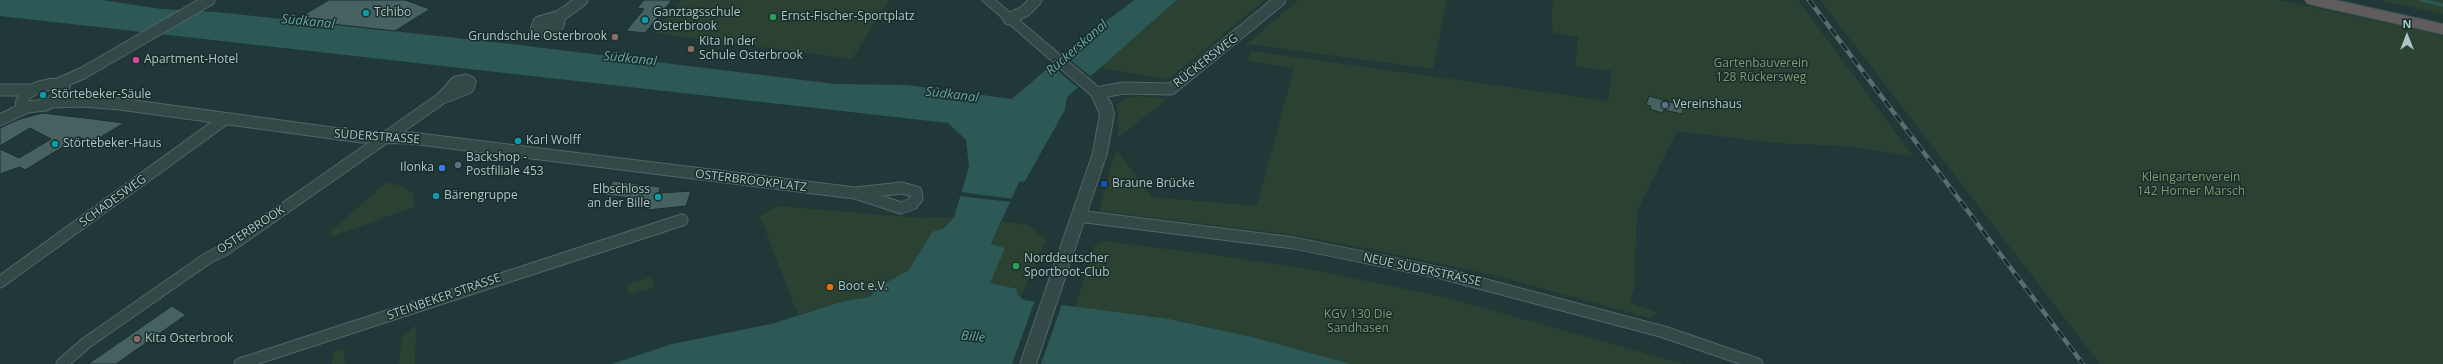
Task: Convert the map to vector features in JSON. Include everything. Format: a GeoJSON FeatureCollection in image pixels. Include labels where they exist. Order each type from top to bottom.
{"type":"FeatureCollection","features":[{"type":"Feature","properties":{"kind":"highway"},"geometry":{"type":"LineString","coordinates":[[2313,0],[2443,29]]}},
{"type":"Feature","properties":{"kind":"highway"},"geometry":{"type":"LineString","coordinates":[[2353,0],[2443,21]]}},
{"type":"Feature","properties":{"kind":"street"},"geometry":{"type":"LineString","coordinates":[[61,89],[83,72],[209,0]]}},
{"type":"Feature","properties":{"kind":"street"},"geometry":{"type":"LineString","coordinates":[[560,16],[582,0]]}},
{"type":"Feature","properties":{"kind":"street"},"geometry":{"type":"LineString","coordinates":[[988,0],[1097,93],[1106,109],[1106,132],[1028,364]]}},
{"type":"Feature","properties":{"kind":"street"},"geometry":{"type":"LineString","coordinates":[[1009,19],[1025,11],[1036,0]]}},
{"type":"Feature","properties":{"kind":"street","name":"RÜCKERSWEG"},"geometry":{"type":"LineString","coordinates":[[1097,93],[1123,88],[1171,89],[1230,44],[1280,0]]}},
{"type":"Feature","properties":{"kind":"street","name":"SÜDERSTRASSE"},"geometry":{"type":"LineString","coordinates":[[3,90],[32,90],[46,85],[61,89],[83,101]]}},
{"type":"Feature","properties":{"kind":"street","name":"SÜDERSTRASSE"},"geometry":{"type":"LineString","coordinates":[[52,102],[61,89]]}},
{"type":"Feature","properties":{"kind":"street","name":"SÜDERSTRASSE"},"geometry":{"type":"LineString","coordinates":[[3,90],[24,103],[39,107],[52,102],[62,104],[83,101],[361,137],[411,138],[453,145],[647,168]]}},
{"type":"Feature","properties":{"kind":"street","name":"SÜDERSTRASSE"},"geometry":{"type":"LineString","coordinates":[[24,103],[32,90]]}},
{"type":"Feature","properties":{"kind":"street","name":"OSTERBROOK"},"geometry":{"type":"LineString","coordinates":[[62,364],[92,338],[208,258],[238,241],[442,98]]}},
{"type":"Feature","properties":{"kind":"street"},"geometry":{"type":"LineString","coordinates":[[0,120],[24,103]]}},
{"type":"Feature","properties":{"kind":"street","name":"SCHADESWEG"},"geometry":{"type":"LineString","coordinates":[[0,282],[225,119]]}},
{"type":"Feature","properties":{"kind":"street","name":"OSTERBROOKPLATZ"},"geometry":{"type":"LineString","coordinates":[[647,168],[856,193]]}},
{"type":"Feature","properties":{"kind":"street","name":"NEUE SÜDERSTRASSE"},"geometry":{"type":"LineString","coordinates":[[1078,216],[1294,243],[1441,273],[1526,294],[1664,332],[1757,364]]}},
{"type":"Feature","properties":{"kind":"street","name":"STEINBEKER STRASSE"},"geometry":{"type":"LineString","coordinates":[[240,364],[682,220]]}},
{"type":"Feature","properties":{"kind":"green space","name":"Ernst-Fischer-Sportplatz"},"geometry":{"type":"Polygon","coordinates":[[[681,0],[889,0],[852,59],[654,33],[681,0]]]}},
{"type":"Feature","properties":{"kind":"green space"},"geometry":{"type":"Polygon","coordinates":[[[1177,0],[1265,0],[1169,79],[1099,68],[1177,0]]]}},
{"type":"Feature","properties":{"kind":"green space"},"geometry":{"type":"Polygon","coordinates":[[[1298,0],[1447,0],[1433,69],[1247,44],[1298,0]]]}},
{"type":"Feature","properties":{"kind":"green space","name":"Gartenbauverein 128 Rückersweg"},"geometry":{"type":"Polygon","coordinates":[[[1553,0],[1798,0],[1913,156],[1845,146],[1774,143],[1677,131],[1637,211],[1634,288],[1630,303],[1656,312],[1650,318],[1497,276],[1366,248],[1293,235],[1099,211],[1116,149],[1152,197],[1257,206],[1294,68],[1248,61],[1251,51],[1608,101],[1612,71],[1575,66],[1578,37],[1553,33],[1551,15],[1553,0]]]}},
{"type":"Feature","properties":{"kind":"green space","name":"Kleingartenverein 142 Horner Marsch"},"geometry":{"type":"Polygon","coordinates":[[[1820,0],[2278,0],[2443,35],[2443,364],[2100,364],[1820,0]]]}},
{"type":"Feature","properties":{"kind":"green space"},"geometry":{"type":"Polygon","coordinates":[[[2378,0],[2443,0],[2443,14],[2378,0]]]}},
{"type":"Feature","properties":{"kind":"green space"},"geometry":{"type":"Polygon","coordinates":[[[1139,96],[1167,99],[1118,138],[1118,113],[1116,105],[1126,98],[1139,96]]]}},
{"type":"Feature","properties":{"kind":"green space"},"geometry":{"type":"Polygon","coordinates":[[[387,182],[402,186],[412,193],[415,207],[333,236],[329,233],[387,182]]]}},
{"type":"Feature","properties":{"kind":"green space"},"geometry":{"type":"Polygon","coordinates":[[[778,206],[920,218],[954,217],[944,227],[932,233],[909,270],[878,287],[870,297],[844,301],[798,315],[760,216],[778,206]]]}},
{"type":"Feature","properties":{"kind":"green space","name":"Norddeutscher Sportboot-Club"},"geometry":{"type":"Polygon","coordinates":[[[1002,221],[1027,225],[1046,239],[1021,297],[989,283],[1005,248],[991,245],[1002,221]]]}},
{"type":"Feature","properties":{"kind":"green space","name":"KGV 130 Die Sandhasen"},"geometry":{"type":"Polygon","coordinates":[[[1104,241],[1216,255],[1318,271],[1444,297],[1684,364],[1351,364],[1252,337],[1169,319],[1075,308],[1095,245],[1104,241]]]}},
{"type":"Feature","properties":{"kind":"green space"},"geometry":{"type":"Polygon","coordinates":[[[651,277],[654,287],[629,295],[626,285],[651,277]]]}},
{"type":"Feature","properties":{"kind":"green space"},"geometry":{"type":"Polygon","coordinates":[[[416,325],[415,364],[399,364],[402,337],[416,325]]]}},
{"type":"Feature","properties":{"kind":"green space"},"geometry":{"type":"Polygon","coordinates":[[[344,349],[345,364],[332,364],[333,352],[344,349]]]}},
{"type":"Feature","properties":{"kind":"water"},"geometry":{"type":"Polygon","coordinates":[[[0,0],[102,0],[161,9],[217,12],[503,43],[835,84],[907,85],[1012,99],[1071,48],[1134,0],[1177,0],[1067,97],[1065,110],[1025,181],[1019,182],[991,244],[1005,248],[990,283],[1017,289],[1017,294],[1024,300],[1169,319],[1252,337],[1351,364],[612,364],[672,344],[771,324],[844,301],[870,297],[878,287],[909,270],[932,232],[944,228],[954,217],[969,167],[966,140],[948,123],[0,16],[0,0]]]}},
{"type":"Feature","properties":{"kind":"pier"},"geometry":{"type":"Polygon","coordinates":[[[1062,53],[1090,76],[1077,87],[1050,64],[1062,53]]]}},
{"type":"Feature","properties":{"kind":"pier"},"geometry":{"type":"Polygon","coordinates":[[[960,192],[1014,199],[1012,202],[959,196],[960,192]]]}},
{"type":"Feature","properties":{"kind":"pier"},"geometry":{"type":"Polygon","coordinates":[[[1035,300],[1062,304],[1041,364],[1012,364],[1035,300]]]}},
{"type":"Feature","properties":{"kind":"building","name":"Tchibo"},"geometry":{"type":"Polygon","coordinates":[[[329,0],[405,0],[430,9],[395,31],[295,20],[329,0]]]}},
{"type":"Feature","properties":{"kind":"building","name":"Ganztagsschule Osterbrook"},"geometry":{"type":"Polygon","coordinates":[[[644,0],[672,0],[645,33],[626,31],[644,9],[637,8],[644,0]]]}},
{"type":"Feature","properties":{"kind":"building","name":"Vereinshaus"},"geometry":{"type":"Polygon","coordinates":[[[1649,96],[1684,106],[1682,114],[1664,110],[1662,113],[1650,109],[1651,106],[1646,105],[1649,96]]]}},
{"type":"Feature","properties":{"kind":"building","name":"Störtebeker-Haus"},"geometry":{"type":"Polygon","coordinates":[[[42,113],[124,123],[91,143],[79,137],[25,170],[20,167],[0,174],[0,149],[19,158],[51,139],[30,128],[0,146],[0,128],[17,120],[42,113]]]}},
{"type":"Feature","properties":{"kind":"building","name":"Elbschloss an der Bille"},"geometry":{"type":"Polygon","coordinates":[[[613,181],[660,187],[659,193],[691,191],[686,206],[648,210],[650,200],[604,195],[613,181]]]}},
{"type":"Feature","properties":{"kind":"building","name":"Kita Osterbrook"},"geometry":{"type":"Polygon","coordinates":[[[172,306],[186,315],[116,364],[88,364],[172,306]]]}},
{"type":"Feature","properties":{"kind":"waterway"},"geometry":{"type":"LineString","coordinates":[[2421,0],[2443,5]]}},
{"type":"Feature","properties":{"kind":"railway"},"geometry":{"type":"LineString","coordinates":[[1809,0],[2083,364]]}},
{"type":"Feature","properties":{"kind":"place","name":"Tchibo"},"geometry":{"type":"Point","coordinates":[366,13]}},
{"type":"Feature","properties":{"kind":"place","name":"Ernst-Fischer-Sportplatz"},"geometry":{"type":"Point","coordinates":[773,17]}},
{"type":"Feature","properties":{"kind":"place","name":"Ganztagsschule Osterbrook"},"geometry":{"type":"Point","coordinates":[645,20]}},
{"type":"Feature","properties":{"kind":"place","name":"Grundschule Osterbrook"},"geometry":{"type":"Point","coordinates":[615,37]}},
{"type":"Feature","properties":{"kind":"place","name":"Kita in der Schule Osterbrook"},"geometry":{"type":"Point","coordinates":[691,49]}},
{"type":"Feature","properties":{"kind":"place","name":"Apartment-Hotel"},"geometry":{"type":"Point","coordinates":[136,60]}},
{"type":"Feature","properties":{"kind":"place","name":"Störtebeker-Säule"},"geometry":{"type":"Point","coordinates":[43,95]}},
{"type":"Feature","properties":{"kind":"place","name":"Vereinshaus"},"geometry":{"type":"Point","coordinates":[1665,105]}},
{"type":"Feature","properties":{"kind":"place","name":"Karl Wolff"},"geometry":{"type":"Point","coordinates":[518,141]}},
{"type":"Feature","properties":{"kind":"place","name":"Störtebeker-Haus"},"geometry":{"type":"Point","coordinates":[55,144]}},
{"type":"Feature","properties":{"kind":"place","name":"Backshop - Postfiliale 453"},"geometry":{"type":"Point","coordinates":[458,165]}},
{"type":"Feature","properties":{"kind":"place","name":"Ilonka"},"geometry":{"type":"Point","coordinates":[442,168]}},
{"type":"Feature","properties":{"kind":"place","name":"Braune Brücke"},"geometry":{"type":"Point","coordinates":[1104,184]}},
{"type":"Feature","properties":{"kind":"place","name":"Bärengruppe"},"geometry":{"type":"Point","coordinates":[436,196]}},
{"type":"Feature","properties":{"kind":"place","name":"Elbschloss an der Bille"},"geometry":{"type":"Point","coordinates":[658,197]}},
{"type":"Feature","properties":{"kind":"place","name":"Norddeutscher Sportboot-Club"},"geometry":{"type":"Point","coordinates":[1016,266]}},
{"type":"Feature","properties":{"kind":"place","name":"Boot e.V."},"geometry":{"type":"Point","coordinates":[830,287]}},
{"type":"Feature","properties":{"kind":"place","name":"Kita Osterbrook"},"geometry":{"type":"Point","coordinates":[137,339]}},
{"type":"Feature","properties":{"kind":"water label","name":"Südkanal"},"geometry":{"type":"Point","coordinates":[308,22]}},
{"type":"Feature","properties":{"kind":"water label","name":"Rückerskanal"},"geometry":{"type":"Point","coordinates":[1077,48]}},
{"type":"Feature","properties":{"kind":"water label","name":"Südkanal"},"geometry":{"type":"Point","coordinates":[630,59]}},
{"type":"Feature","properties":{"kind":"water label","name":"Südkanal"},"geometry":{"type":"Point","coordinates":[952,95]}},
{"type":"Feature","properties":{"kind":"water label","name":"Bille"},"geometry":{"type":"Point","coordinates":[973,337]}}]}
